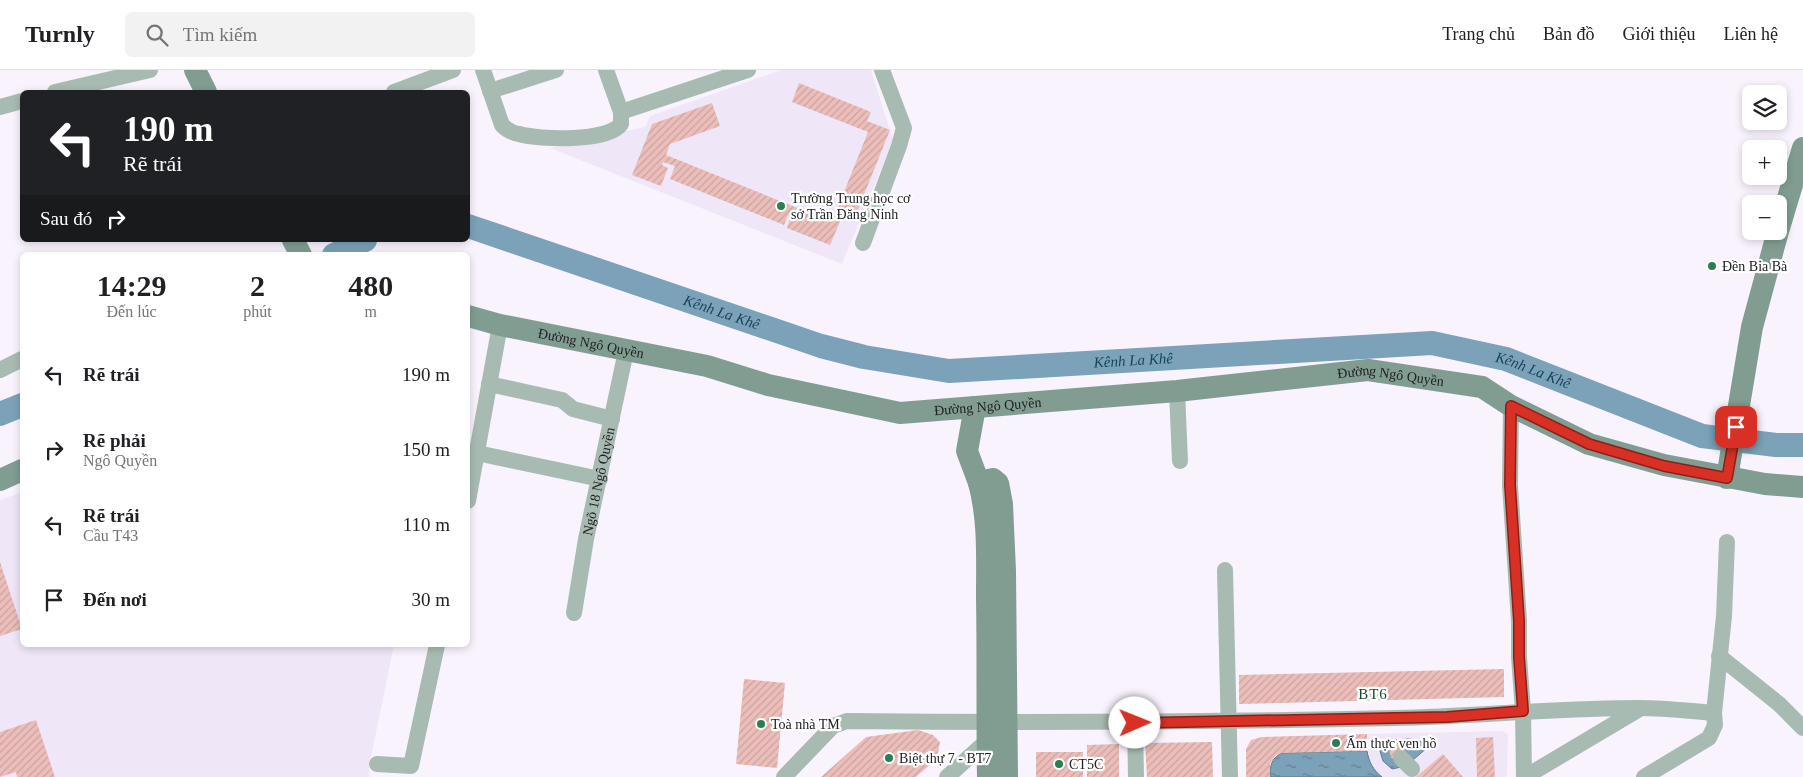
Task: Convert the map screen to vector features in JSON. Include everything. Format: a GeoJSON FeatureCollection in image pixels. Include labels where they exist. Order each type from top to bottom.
{"type":"FeatureCollection","features":[{"type":"Feature","properties":{"kind":"street"},"geometry":{"type":"LineString","coordinates":[[60,90],[95,75],[150,70]]}},
{"type":"Feature","properties":{"kind":"street"},"geometry":{"type":"LineString","coordinates":[[195,70],[205,90]]}},
{"type":"Feature","properties":{"kind":"street"},"geometry":{"type":"LineString","coordinates":[[399,90],[453,70]]}},
{"type":"Feature","properties":{"kind":"street"},"geometry":{"type":"LineString","coordinates":[[482,70],[502,125],[508,130],[519,134],[571,139],[612,132],[622,124],[621,112],[606,70]]}},
{"type":"Feature","properties":{"kind":"street"},"geometry":{"type":"LineString","coordinates":[[490,91],[556,70]]}},
{"type":"Feature","properties":{"kind":"street"},"geometry":{"type":"LineString","coordinates":[[621,112],[748,70]]}},
{"type":"Feature","properties":{"kind":"street"},"geometry":{"type":"LineString","coordinates":[[863,243],[904,128],[882,70]]}},
{"type":"Feature","properties":{"kind":"street"},"geometry":{"type":"LineString","coordinates":[[0,107],[20,102]]}},
{"type":"Feature","properties":{"kind":"street"},"geometry":{"type":"LineString","coordinates":[[1787,201],[1803,148]]}},
{"type":"Feature","properties":{"kind":"street"},"geometry":{"type":"LineString","coordinates":[[1776,240],[1752,327],[1729,470],[1766,484],[1803,487]]}},
{"type":"Feature","properties":{"kind":"street","name":"Đường Ngô Quyền"},"geometry":{"type":"LineString","coordinates":[[470,317],[500,325],[707,366],[768,385],[900,413],[1178,391],[1368,370],[1482,387],[1511,406],[1589,444],[1664,466],[1729,470]]}},
{"type":"Feature","properties":{"kind":"street"},"geometry":{"type":"LineString","coordinates":[[470,490],[500,325]]}},
{"type":"Feature","properties":{"kind":"street","name":"Ngõ 18 Ngô Quyền"},"geometry":{"type":"LineString","coordinates":[[574,613],[586,539],[626,351]]}},
{"type":"Feature","properties":{"kind":"street"},"geometry":{"type":"LineString","coordinates":[[0,370],[20,360]]}},
{"type":"Feature","properties":{"kind":"street"},"geometry":{"type":"LineString","coordinates":[[489,384],[562,400],[573,409],[612,419]]}},
{"type":"Feature","properties":{"kind":"street"},"geometry":{"type":"LineString","coordinates":[[1178,391],[1180,461]]}},
{"type":"Feature","properties":{"kind":"street"},"geometry":{"type":"LineString","coordinates":[[1511,406],[1510,485],[1519,621],[1524,777],[1642,708]]}},
{"type":"Feature","properties":{"kind":"street"},"geometry":{"type":"LineString","coordinates":[[975,407],[967,451],[980,483],[985,505],[993,729],[988,777]]}},
{"type":"Feature","properties":{"kind":"street"},"geometry":{"type":"LineString","coordinates":[[477,453],[600,479]]}},
{"type":"Feature","properties":{"kind":"street"},"geometry":{"type":"LineString","coordinates":[[0,480],[20,471]]}},
{"type":"Feature","properties":{"kind":"street"},"geometry":{"type":"LineString","coordinates":[[1644,777],[1709,738],[1715,725],[1714,713],[1718,656],[1724,616],[1727,542]]}},
{"type":"Feature","properties":{"kind":"street"},"geometry":{"type":"LineString","coordinates":[[1225,570],[1230,777]]}},
{"type":"Feature","properties":{"kind":"street"},"geometry":{"type":"LineString","coordinates":[[377,764],[411,766],[437,647]]}},
{"type":"Feature","properties":{"kind":"street"},"geometry":{"type":"LineString","coordinates":[[1718,656],[1779,704],[1803,728]]}},
{"type":"Feature","properties":{"kind":"street"},"geometry":{"type":"LineString","coordinates":[[784,777],[833,726],[847,721],[993,729],[1135,723],[1447,717],[1523,711],[1642,708],[1714,713]]}},
{"type":"Feature","properties":{"kind":"street"},"geometry":{"type":"LineString","coordinates":[[1135,723],[1136,777]]}},
{"type":"Feature","properties":{"kind":"street"},"geometry":{"type":"LineString","coordinates":[[946,777],[993,729]]}},
{"type":"Feature","properties":{"kind":"street"},"geometry":{"type":"LineString","coordinates":[[993,729],[1007,777]]}},
{"type":"Feature","properties":{"kind":"shaded area","name":"Trường Trung học cơ sở Trần Đăng Ninh"},"geometry":{"type":"Polygon","coordinates":[[[781,70],[871,70],[893,140],[842,264],[550,148],[645,127],[650,116],[781,70]]]}},
{"type":"Feature","properties":{"kind":"shaded area"},"geometry":{"type":"Polygon","coordinates":[[[20,493],[20,647],[394,647],[370,762],[369,777],[0,777],[0,500],[20,493]]]}},
{"type":"Feature","properties":{"kind":"shaded area"},"geometry":{"type":"Polygon","coordinates":[[[1502,731],[1508,734],[1507,775],[1505,777],[1382,777],[1376,772],[1369,760],[1367,734],[1502,731]]]}},
{"type":"Feature","properties":{"kind":"water"},"geometry":{"type":"Polygon","coordinates":[[[1409,739],[1423,742],[1428,747],[1406,766],[1392,769],[1383,761],[1380,751],[1382,747],[1388,742],[1409,739]]]}},
{"type":"Feature","properties":{"kind":"water"},"geometry":{"type":"Polygon","coordinates":[[[1367,751],[1372,766],[1382,777],[1270,777],[1270,769],[1275,757],[1282,753],[1367,751]]]}},
{"type":"Feature","properties":{"kind":"building"},"geometry":{"type":"Polygon","coordinates":[[[799,83],[871,112],[867,121],[890,130],[853,222],[842,217],[830,245],[787,228],[791,216],[788,215],[784,225],[670,179],[675,166],[663,162],[662,165],[668,168],[661,186],[632,175],[652,124],[712,103],[720,126],[670,144],[666,155],[832,222],[868,132],[792,102],[799,83]]]}},
{"type":"Feature","properties":{"kind":"building"},"geometry":{"type":"Polygon","coordinates":[[[0,562],[20,623],[20,630],[0,636],[0,562]]]}},
{"type":"Feature","properties":{"kind":"building"},"geometry":{"type":"Polygon","coordinates":[[[1504,669],[1504,697],[1239,704],[1239,675],[1504,669]]]}},
{"type":"Feature","properties":{"kind":"building","name":"Toà nhà TM"},"geometry":{"type":"Polygon","coordinates":[[[744,679],[785,683],[777,768],[736,764],[744,679]]]}},
{"type":"Feature","properties":{"kind":"building"},"geometry":{"type":"Polygon","coordinates":[[[36,720],[55,777],[17,777],[16,772],[0,777],[0,732],[36,720]]]}},
{"type":"Feature","properties":{"kind":"building","name":"Biệt thự 7 - BT7"},"geometry":{"type":"Polygon","coordinates":[[[918,730],[933,735],[940,742],[938,753],[932,763],[916,777],[821,777],[866,737],[918,730]]]}},
{"type":"Feature","properties":{"kind":"building"},"geometry":{"type":"Polygon","coordinates":[[[1367,734],[1367,751],[1282,753],[1276,755],[1270,764],[1270,777],[1246,777],[1246,749],[1251,740],[1262,737],[1367,734]]]}},
{"type":"Feature","properties":{"kind":"building"},"geometry":{"type":"Polygon","coordinates":[[[1493,737],[1495,777],[1477,777],[1476,738],[1493,737]]]}},
{"type":"Feature","properties":{"kind":"building"},"geometry":{"type":"Polygon","coordinates":[[[1212,742],[1213,777],[1147,777],[1145,743],[1212,742]]]}},
{"type":"Feature","properties":{"kind":"building"},"geometry":{"type":"Polygon","coordinates":[[[1395,743],[1404,746],[1406,755],[1399,760],[1391,758],[1389,749],[1395,743]]]}},
{"type":"Feature","properties":{"kind":"building"},"geometry":{"type":"Polygon","coordinates":[[[1119,744],[1119,777],[1087,777],[1087,745],[1119,744]]]}},
{"type":"Feature","properties":{"kind":"building","name":"CT5C"},"geometry":{"type":"Polygon","coordinates":[[[1036,752],[1083,752],[1083,777],[1036,777],[1036,752]]]}},
{"type":"Feature","properties":{"kind":"building"},"geometry":{"type":"Polygon","coordinates":[[[1443,754],[1463,777],[1416,777],[1443,754]]]}},
{"type":"Feature","properties":{"kind":"waterway","name":"Kênh La Khê"},"geometry":{"type":"LineString","coordinates":[[470,227],[821,346],[864,357],[949,371],[1432,343],[1506,359],[1702,436],[1776,445],[1803,445]]}},
{"type":"Feature","properties":{"kind":"waterway","name":"Kênh La Khê"},"geometry":{"type":"LineString","coordinates":[[340,252],[361,242]]}},
{"type":"Feature","properties":{"kind":"waterway","name":"Kênh La Khê"},"geometry":{"type":"LineString","coordinates":[[0,414],[20,406]]}},
{"type":"Feature","properties":{"kind":"place","name":"Trường Trung học cơ sở Trần Đăng Ninh"},"geometry":{"type":"Point","coordinates":[781,206]}},
{"type":"Feature","properties":{"kind":"place","name":"Đền Bia Bà"},"geometry":{"type":"Point","coordinates":[1712,266]}},
{"type":"Feature","properties":{"kind":"place","name":"Toà nhà TM"},"geometry":{"type":"Point","coordinates":[761,724]}},
{"type":"Feature","properties":{"kind":"place","name":"Ẩm thực ven hồ"},"geometry":{"type":"Point","coordinates":[1336,743]}},
{"type":"Feature","properties":{"kind":"place","name":"Biệt thự 7 - BT7"},"geometry":{"type":"Point","coordinates":[889,758]}},
{"type":"Feature","properties":{"kind":"place","name":"CT5C"},"geometry":{"type":"Point","coordinates":[1059,764]}},
{"type":"Feature","properties":{"kind":"district","name":"BT6"},"geometry":{"type":"Point","coordinates":[1373,694]}},
{"type":"Feature","properties":{"kind":"route"},"geometry":{"type":"LineString","coordinates":[[1135,723],[1447,717],[1523,711],[1510,485],[1511,406],[1589,444],[1664,466],[1727,478],[1736,427]]}}]}
